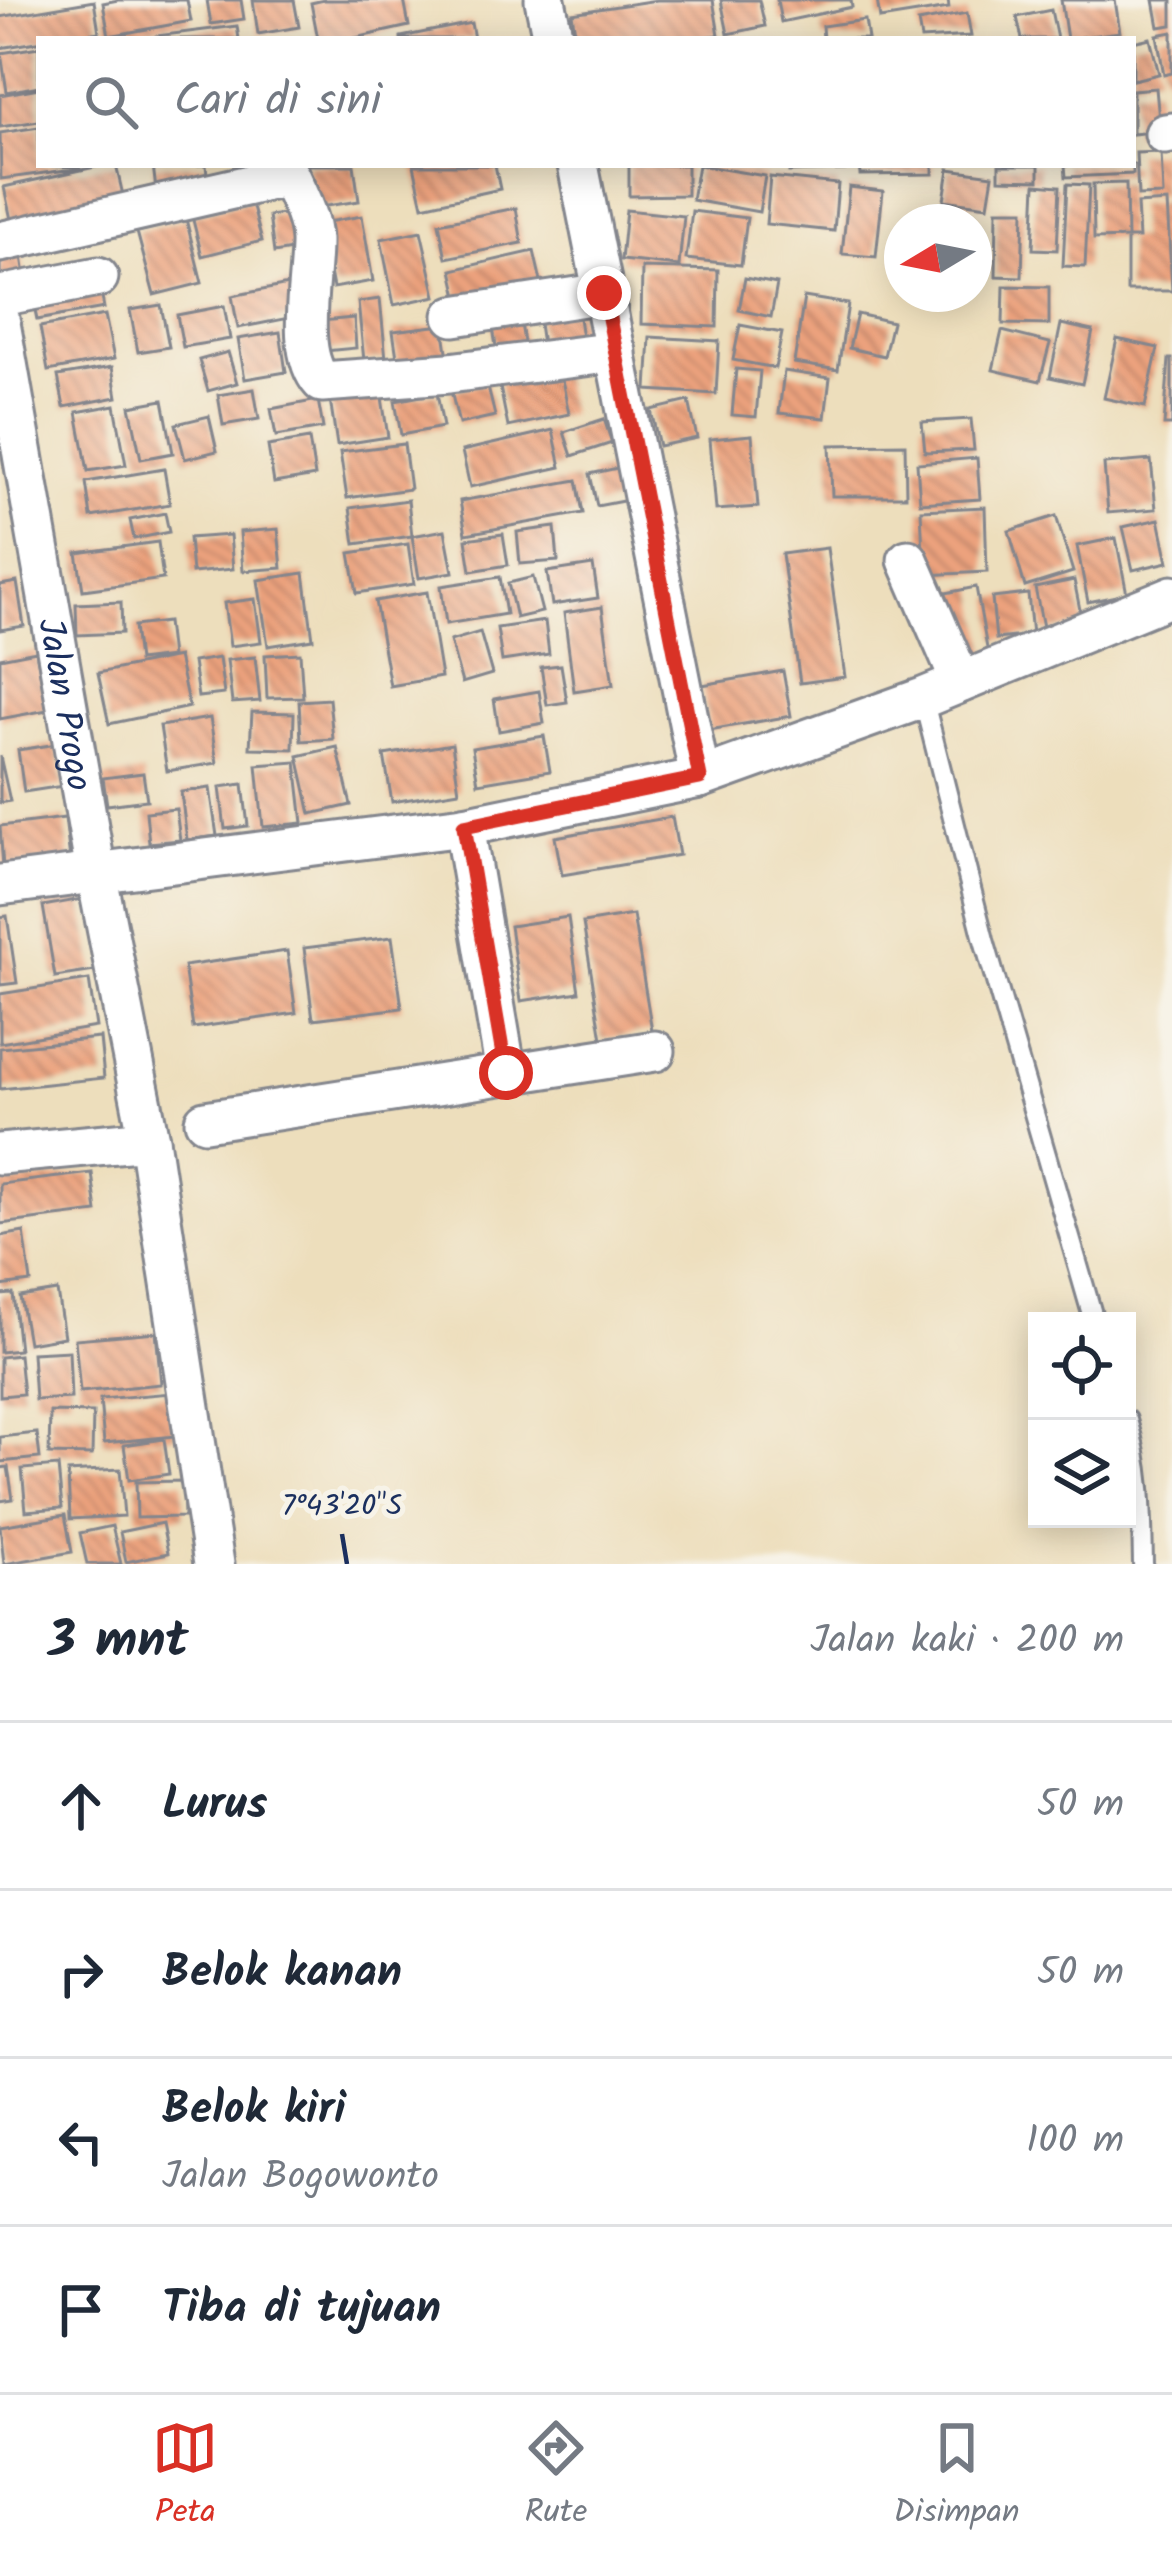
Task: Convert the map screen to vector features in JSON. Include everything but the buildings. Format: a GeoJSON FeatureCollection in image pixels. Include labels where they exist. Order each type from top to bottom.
{"type":"FeatureCollection","features":[{"type":"Feature","properties":{"kind":"street"},"geometry":{"type":"LineString","coordinates":[[545,0],[552,36]]}},
{"type":"Feature","properties":{"kind":"street"},"geometry":{"type":"LineString","coordinates":[[579,168],[700,778]]}},
{"type":"Feature","properties":{"kind":"street"},"geometry":{"type":"LineString","coordinates":[[0,242],[288,170],[311,240],[305,302],[317,380],[375,380],[616,352]]}},
{"type":"Feature","properties":{"kind":"street"},"geometry":{"type":"LineString","coordinates":[[0,296],[98,277]]}},
{"type":"Feature","properties":{"kind":"street"},"geometry":{"type":"LineString","coordinates":[[454,316],[604,293]]}},
{"type":"Feature","properties":{"kind":"street","name":"Jalan Progo"},"geometry":{"type":"LineString","coordinates":[[0,323],[8,419],[149,1140],[214,1564]]}},
{"type":"Feature","properties":{"kind":"street"},"geometry":{"type":"LineString","coordinates":[[908,560],[961,682]]}},
{"type":"Feature","properties":{"kind":"street"},"geometry":{"type":"LineString","coordinates":[[0,885],[464,826],[700,778],[923,698],[1172,596]]}},
{"type":"Feature","properties":{"kind":"street"},"geometry":{"type":"LineString","coordinates":[[464,826],[506,1073]]}},
{"type":"Feature","properties":{"kind":"street"},"geometry":{"type":"LineString","coordinates":[[206,1121],[656,1051]]}},
{"type":"Feature","properties":{"kind":"street"},"geometry":{"type":"LineString","coordinates":[[0,1154],[149,1140]]}},
{"type":"Feature","properties":{"kind":"lane"},"geometry":{"type":"LineString","coordinates":[[923,698],[984,940],[1091,1312]]}},
{"type":"Feature","properties":{"kind":"lane"},"geometry":{"type":"LineString","coordinates":[[1136,1461],[1142,1489],[1144,1564]]}},
{"type":"Feature","properties":{"kind":"route"},"geometry":{"type":"LineString","coordinates":[[506,1073],[464,826],[700,778],[604,293]]}}]}
